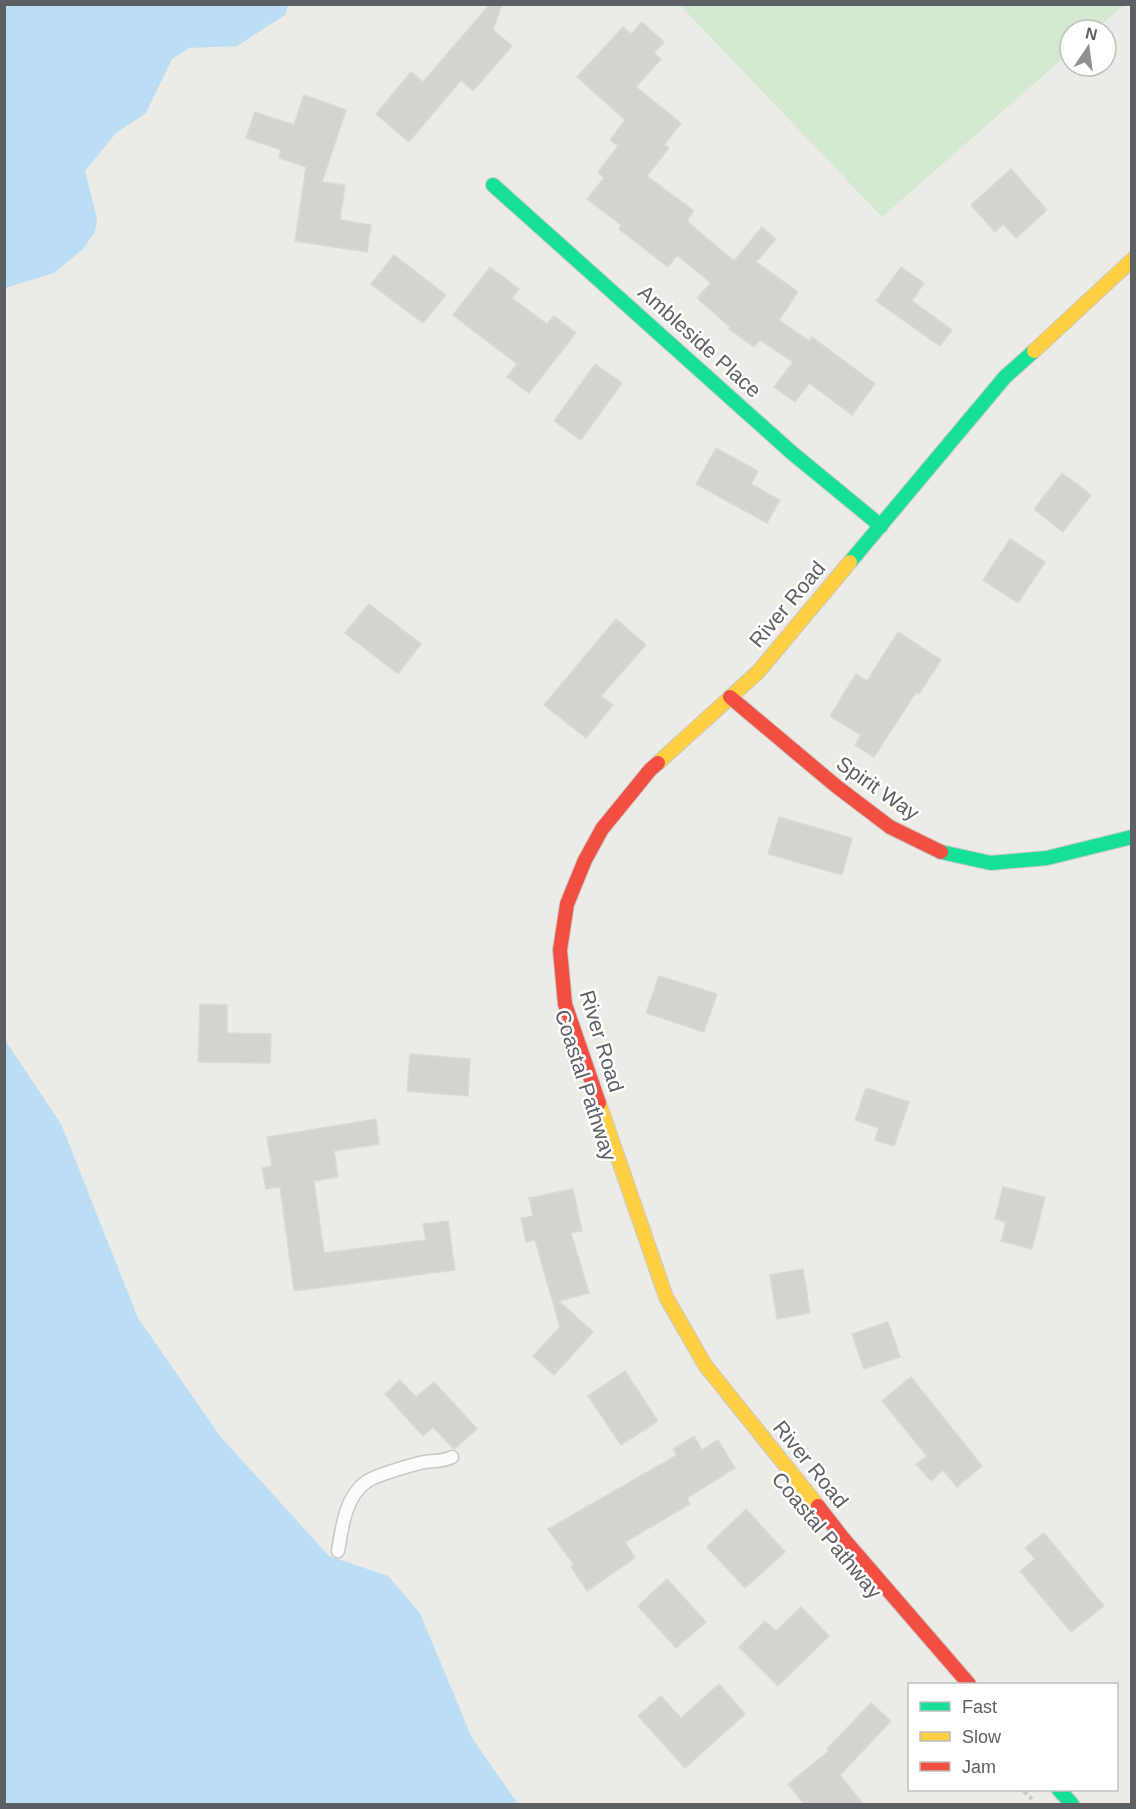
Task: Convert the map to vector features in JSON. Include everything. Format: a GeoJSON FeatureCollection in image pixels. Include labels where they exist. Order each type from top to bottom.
{"type":"FeatureCollection","features":[{"type":"Feature","properties":{"kind":"main road","name":"Ambleside Place"},"geometry":{"type":"LineString","coordinates":[[493,185],[791,452],[880,526]]}},
{"type":"Feature","properties":{"kind":"main road","name":"River Road"},"geometry":{"type":"LineString","coordinates":[[968,1683],[842,1537],[705,1365],[666,1297],[566,1004],[560,950],[567,904],[591,850],[602,829],[650,770],[758,672],[1005,377],[1131,260]]}},
{"type":"Feature","properties":{"kind":"main road","name":"Spirit Way"},"geometry":{"type":"LineString","coordinates":[[730,697],[836,786],[890,827],[941,852],[991,863],[1047,858],[1131,837]]}},
{"type":"Feature","properties":{"kind":"main road"},"geometry":{"type":"LineString","coordinates":[[1060,1791],[1072,1804]]}},
{"type":"Feature","properties":{"kind":"lane"},"geometry":{"type":"LineString","coordinates":[[338,1551],[344,1517],[354,1495],[366,1482],[426,1461],[442,1462],[452,1457]]}},
{"type":"Feature","properties":{"kind":"green space"},"geometry":{"type":"Polygon","coordinates":[[[680,5],[1124,5],[1109,18],[1058,18],[1058,63],[882,217],[680,5]]]}},
{"type":"Feature","properties":{"kind":"water"},"geometry":{"type":"Polygon","coordinates":[[[5,4],[288,5],[285,15],[237,46],[189,48],[172,59],[146,113],[116,133],[85,171],[97,219],[95,232],[83,249],[54,273],[5,288],[5,4]]]}},
{"type":"Feature","properties":{"kind":"water"},"geometry":{"type":"Polygon","coordinates":[[[5,1040],[61,1124],[138,1318],[220,1436],[329,1556],[388,1576],[420,1613],[472,1738],[518,1804],[5,1804],[5,1040]]]}},
{"type":"Feature","properties":{"kind":"building"},"geometry":{"type":"Polygon","coordinates":[[[490,4],[502,4],[493,30],[512,46],[473,91],[461,80],[409,142],[376,114],[411,72],[423,82],[490,4]]]}},
{"type":"Feature","properties":{"kind":"building"},"geometry":{"type":"Polygon","coordinates":[[[642,22],[664,42],[654,53],[661,59],[636,87],[681,123],[664,145],[669,148],[647,176],[694,211],[687,221],[734,261],[762,227],[776,239],[756,262],[798,292],[779,320],[809,341],[812,337],[875,384],[852,415],[809,383],[795,402],[774,387],[793,362],[760,340],[754,347],[729,329],[730,327],[697,298],[711,283],[677,255],[668,267],[619,229],[621,225],[587,199],[604,178],[598,172],[618,146],[610,140],[625,120],[577,77],[623,27],[631,34],[642,22]]]}},
{"type":"Feature","properties":{"kind":"building"},"geometry":{"type":"Polygon","coordinates":[[[304,95],[346,110],[322,182],[345,185],[340,220],[371,225],[367,252],[295,241],[306,167],[279,158],[281,150],[246,138],[255,112],[294,125],[304,95]]]}},
{"type":"Feature","properties":{"kind":"building"},"geometry":{"type":"Polygon","coordinates":[[[1011,169],[1047,210],[1016,238],[1003,224],[995,232],[971,205],[1011,169]]]}},
{"type":"Feature","properties":{"kind":"building"},"geometry":{"type":"Polygon","coordinates":[[[394,255],[446,295],[423,323],[371,284],[394,255]]]}},
{"type":"Feature","properties":{"kind":"building"},"geometry":{"type":"Polygon","coordinates":[[[490,267],[519,289],[512,298],[547,324],[554,316],[576,333],[529,393],[507,377],[517,364],[453,315],[490,267]]]}},
{"type":"Feature","properties":{"kind":"building"},"geometry":{"type":"Polygon","coordinates":[[[901,267],[924,283],[912,301],[952,330],[940,346],[876,301],[901,267]]]}},
{"type":"Feature","properties":{"kind":"building"},"geometry":{"type":"Polygon","coordinates":[[[595,364],[622,383],[581,440],[554,421],[595,364]]]}},
{"type":"Feature","properties":{"kind":"building"},"geometry":{"type":"Polygon","coordinates":[[[716,448],[758,471],[751,484],[780,500],[767,523],[696,484],[716,448]]]}},
{"type":"Feature","properties":{"kind":"building"},"geometry":{"type":"Polygon","coordinates":[[[1062,473],[1091,495],[1063,532],[1034,509],[1062,473]]]}},
{"type":"Feature","properties":{"kind":"building"},"geometry":{"type":"Polygon","coordinates":[[[1010,539],[1045,562],[1018,603],[983,580],[1010,539]]]}},
{"type":"Feature","properties":{"kind":"building"},"geometry":{"type":"Polygon","coordinates":[[[369,604],[421,644],[398,674],[345,633],[369,604]]]}},
{"type":"Feature","properties":{"kind":"building"},"geometry":{"type":"Polygon","coordinates":[[[616,619],[646,645],[601,696],[613,705],[586,738],[544,705],[616,619]]]}},
{"type":"Feature","properties":{"kind":"building"},"geometry":{"type":"Polygon","coordinates":[[[898,632],[941,660],[919,694],[916,692],[874,757],[855,745],[861,735],[830,716],[856,674],[867,681],[898,632]]]}},
{"type":"Feature","properties":{"kind":"building"},"geometry":{"type":"Polygon","coordinates":[[[779,817],[852,838],[842,875],[768,854],[779,817]]]}},
{"type":"Feature","properties":{"kind":"building"},"geometry":{"type":"Polygon","coordinates":[[[659,976],[717,994],[704,1032],[646,1013],[659,976]]]}},
{"type":"Feature","properties":{"kind":"building"},"geometry":{"type":"Polygon","coordinates":[[[200,1004],[227,1005],[227,1033],[271,1034],[270,1063],[198,1062],[200,1004]]]}},
{"type":"Feature","properties":{"kind":"building"},"geometry":{"type":"Polygon","coordinates":[[[410,1054],[470,1059],[468,1096],[407,1091],[410,1054]]]}},
{"type":"Feature","properties":{"kind":"building"},"geometry":{"type":"Polygon","coordinates":[[[866,1088],[909,1102],[894,1146],[875,1140],[879,1128],[855,1120],[866,1088]]]}},
{"type":"Feature","properties":{"kind":"building"},"geometry":{"type":"Polygon","coordinates":[[[376,1119],[379,1144],[334,1151],[338,1177],[314,1181],[324,1253],[426,1240],[423,1224],[448,1221],[455,1270],[294,1291],[280,1187],[266,1189],[262,1168],[272,1166],[267,1137],[376,1119]]]}},
{"type":"Feature","properties":{"kind":"building"},"geometry":{"type":"Polygon","coordinates":[[[1003,1187],[1045,1197],[1032,1249],[1001,1241],[1006,1222],[995,1219],[1003,1187]]]}},
{"type":"Feature","properties":{"kind":"building"},"geometry":{"type":"Polygon","coordinates":[[[573,1189],[582,1231],[571,1233],[589,1293],[559,1301],[593,1332],[554,1375],[533,1356],[560,1327],[535,1240],[526,1242],[521,1218],[533,1216],[529,1198],[573,1189]]]}},
{"type":"Feature","properties":{"kind":"building"},"geometry":{"type":"Polygon","coordinates":[[[803,1269],[810,1313],[777,1319],[770,1275],[803,1269]]]}},
{"type":"Feature","properties":{"kind":"building"},"geometry":{"type":"Polygon","coordinates":[[[888,1322],[900,1357],[864,1369],[852,1334],[888,1322]]]}},
{"type":"Feature","properties":{"kind":"building"},"geometry":{"type":"Polygon","coordinates":[[[625,1371],[658,1421],[621,1445],[588,1396],[625,1371]]]}},
{"type":"Feature","properties":{"kind":"building"},"geometry":{"type":"Polygon","coordinates":[[[911,1377],[982,1466],[957,1487],[943,1470],[931,1481],[916,1464],[927,1456],[882,1401],[911,1377]]]}},
{"type":"Feature","properties":{"kind":"building"},"geometry":{"type":"Polygon","coordinates":[[[400,1380],[416,1397],[434,1382],[477,1429],[454,1449],[433,1427],[423,1436],[385,1394],[400,1380]]]}},
{"type":"Feature","properties":{"kind":"building"},"geometry":{"type":"Polygon","coordinates":[[[694,1436],[702,1450],[718,1440],[735,1468],[687,1498],[690,1504],[625,1542],[635,1558],[587,1591],[571,1567],[574,1565],[548,1529],[677,1455],[673,1449],[694,1436]]]}},
{"type":"Feature","properties":{"kind":"building"},"geometry":{"type":"Polygon","coordinates":[[[746,1509],[785,1552],[745,1588],[707,1547],[746,1509]]]}},
{"type":"Feature","properties":{"kind":"building"},"geometry":{"type":"Polygon","coordinates":[[[1044,1533],[1104,1606],[1071,1632],[1020,1571],[1035,1559],[1025,1548],[1044,1533]]]}},
{"type":"Feature","properties":{"kind":"building"},"geometry":{"type":"Polygon","coordinates":[[[667,1579],[706,1622],[676,1648],[638,1606],[667,1579]]]}},
{"type":"Feature","properties":{"kind":"building"},"geometry":{"type":"Polygon","coordinates":[[[801,1607],[829,1636],[778,1686],[739,1647],[765,1621],[776,1631],[801,1607]]]}},
{"type":"Feature","properties":{"kind":"building"},"geometry":{"type":"Polygon","coordinates":[[[719,1684],[745,1714],[685,1768],[638,1716],[661,1696],[681,1718],[719,1684]]]}},
{"type":"Feature","properties":{"kind":"building"},"geometry":{"type":"Polygon","coordinates":[[[871,1703],[891,1721],[840,1775],[863,1804],[804,1804],[788,1784],[829,1751],[827,1749],[871,1703]]]}},
{"type":"Feature","properties":{"kind":"traffic: fast"},"geometry":{"type":"LineString","coordinates":[[493,185],[791,452],[881,526]]}},
{"type":"Feature","properties":{"kind":"traffic: fast"},"geometry":{"type":"LineString","coordinates":[[850,562],[1005,377],[1034,351]]}},
{"type":"Feature","properties":{"kind":"traffic: fast"},"geometry":{"type":"LineString","coordinates":[[941,852],[991,863],[1047,858],[1132,837]]}},
{"type":"Feature","properties":{"kind":"traffic: fast"},"geometry":{"type":"LineString","coordinates":[[1060,1791],[1072,1804]]}},
{"type":"Feature","properties":{"kind":"traffic: slow"},"geometry":{"type":"LineString","coordinates":[[1034,351],[1132,260]]}},
{"type":"Feature","properties":{"kind":"traffic: slow"},"geometry":{"type":"LineString","coordinates":[[658,763],[758,672],[850,562]]}},
{"type":"Feature","properties":{"kind":"traffic: slow"},"geometry":{"type":"LineString","coordinates":[[599,1103],[666,1297],[705,1365],[818,1506]]}},
{"type":"Feature","properties":{"kind":"traffic: jam"},"geometry":{"type":"LineString","coordinates":[[730,697],[836,786],[890,827],[941,852]]}},
{"type":"Feature","properties":{"kind":"traffic: jam"},"geometry":{"type":"LineString","coordinates":[[599,1103],[565,1004],[560,950],[567,904],[585,860],[602,829],[658,763]]}},
{"type":"Feature","properties":{"kind":"traffic: jam"},"geometry":{"type":"LineString","coordinates":[[818,1506],[968,1683]]}}]}
